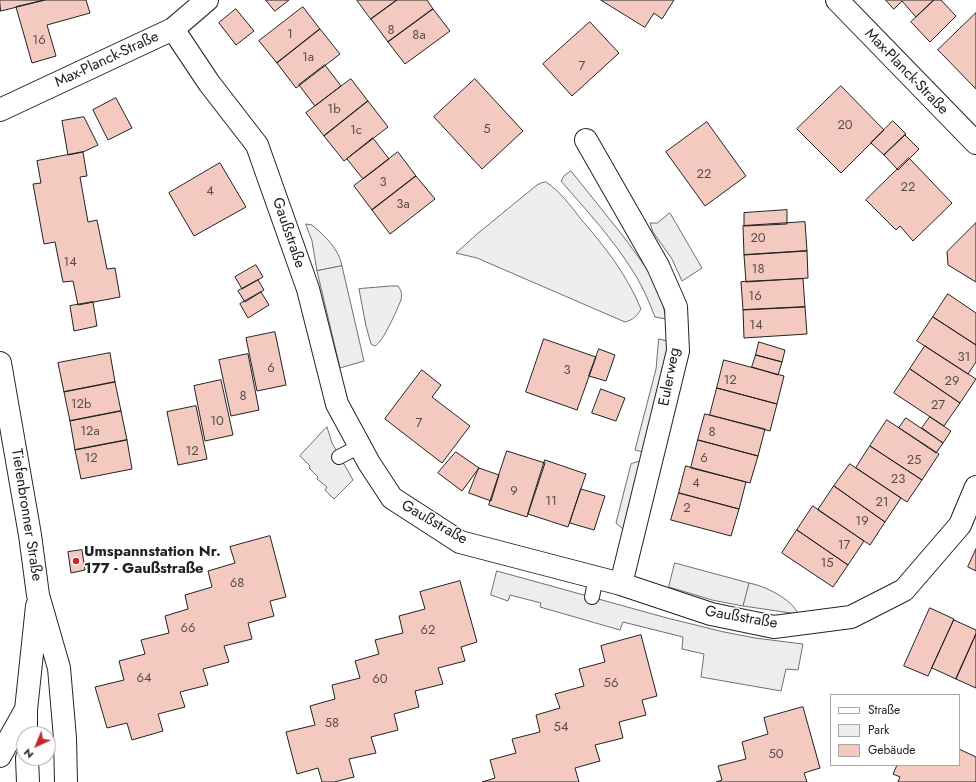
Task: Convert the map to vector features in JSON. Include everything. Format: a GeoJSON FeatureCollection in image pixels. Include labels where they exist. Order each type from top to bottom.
{"type":"FeatureCollection","features":[{"type":"Feature","properties":{"kind":"street","name":"Max-Planck-Straße"},"geometry":{"type":"LineString","coordinates":[[0,110],[173,29],[207,0]]}},
{"type":"Feature","properties":{"kind":"street","name":"Max-Planck-Straße"},"geometry":{"type":"LineString","coordinates":[[837,0],[976,143]]}},
{"type":"Feature","properties":{"kind":"street","name":"Gaußstraße"},"geometry":{"type":"LineString","coordinates":[[173,29],[210,83],[258,145],[308,289],[324,327],[337,404],[360,446],[392,498],[460,542],[594,587],[621,584],[712,607],[751,628],[774,627],[851,617],[904,590],[960,525],[976,487]]}},
{"type":"Feature","properties":{"kind":"street","name":"Eulerweg"},"geometry":{"type":"LineString","coordinates":[[586,140],[658,266],[676,307],[678,351],[659,414],[638,495],[621,584]]}},
{"type":"Feature","properties":{"kind":"street","name":"Tiefenbronner Straße"},"geometry":{"type":"LineString","coordinates":[[0,364],[30,535],[38,595],[59,668],[65,738],[66,782]]}},
{"type":"Feature","properties":{"kind":"street","name":"Tiefenbronner Straße"},"geometry":{"type":"LineString","coordinates":[[26,726],[26,710],[38,595]]}},
{"type":"Feature","properties":{"kind":"street"},"geometry":{"type":"LineString","coordinates":[[0,756],[26,710]]}},
{"type":"Feature","properties":{"kind":"street"},"geometry":{"type":"LineString","coordinates":[[27,766],[28,782]]}},
{"type":"Feature","properties":{"kind":"lane"},"geometry":{"type":"LineString","coordinates":[[339,457],[360,446]]}},
{"type":"Feature","properties":{"kind":"green space"},"geometry":{"type":"Polygon","coordinates":[[[571,171],[623,236],[650,273],[663,305],[666,319],[655,317],[640,284],[618,249],[561,181],[564,176],[571,171]]]}},
{"type":"Feature","properties":{"kind":"green space"},"geometry":{"type":"Polygon","coordinates":[[[546,182],[569,203],[622,272],[641,309],[633,319],[625,322],[477,258],[456,253],[537,185],[546,182]]]}},
{"type":"Feature","properties":{"kind":"green space"},"geometry":{"type":"Polygon","coordinates":[[[306,224],[312,225],[331,243],[338,254],[342,266],[317,271],[312,241],[306,224]]]}},
{"type":"Feature","properties":{"kind":"green space"},"geometry":{"type":"Polygon","coordinates":[[[398,286],[402,296],[401,300],[386,332],[375,346],[371,344],[359,289],[398,286]]]}},
{"type":"Feature","properties":{"kind":"green space"},"geometry":{"type":"Polygon","coordinates":[[[749,583],[770,590],[784,598],[795,608],[798,614],[743,606],[749,583]]]}},
{"type":"Feature","properties":{"kind":"shaded area"},"geometry":{"type":"Polygon","coordinates":[[[670,213],[702,268],[682,281],[672,259],[653,232],[650,223],[657,223],[670,213]]]}},
{"type":"Feature","properties":{"kind":"shaded area"},"geometry":{"type":"Polygon","coordinates":[[[342,266],[364,361],[340,368],[317,271],[342,266]]]}},
{"type":"Feature","properties":{"kind":"shaded area"},"geometry":{"type":"Polygon","coordinates":[[[659,339],[668,341],[667,351],[643,452],[635,450],[656,369],[659,339]]]}},
{"type":"Feature","properties":{"kind":"shaded area"},"geometry":{"type":"Polygon","coordinates":[[[327,427],[332,443],[353,480],[334,499],[325,490],[327,487],[317,479],[318,477],[309,468],[310,466],[300,456],[327,427]]]}},
{"type":"Feature","properties":{"kind":"shaded area"},"geometry":{"type":"Polygon","coordinates":[[[641,461],[623,529],[616,523],[631,464],[641,461]]]}},
{"type":"Feature","properties":{"kind":"shaded area"},"geometry":{"type":"Polygon","coordinates":[[[675,563],[749,583],[743,606],[712,600],[669,587],[675,563]]]}},
{"type":"Feature","properties":{"kind":"shaded area"},"geometry":{"type":"Polygon","coordinates":[[[497,571],[667,618],[724,632],[755,638],[803,644],[798,670],[786,669],[781,691],[701,677],[704,654],[682,649],[683,637],[623,622],[620,630],[540,607],[541,603],[510,595],[508,601],[491,595],[497,571]]]}},
{"type":"Feature","properties":{"kind":"building"},"geometry":{"type":"Polygon","coordinates":[[[0,0],[45,0],[1,11],[0,0]]]}},
{"type":"Feature","properties":{"kind":"building"},"geometry":{"type":"Polygon","coordinates":[[[45,0],[86,0],[90,13],[47,25],[56,56],[32,63],[16,7],[45,0]]]}},
{"type":"Feature","properties":{"kind":"building"},"geometry":{"type":"Polygon","coordinates":[[[266,0],[289,0],[275,11],[266,0]]]}},
{"type":"Feature","properties":{"kind":"building"},"geometry":{"type":"Polygon","coordinates":[[[357,0],[397,0],[371,19],[357,0]]]}},
{"type":"Feature","properties":{"kind":"building"},"geometry":{"type":"Polygon","coordinates":[[[397,0],[427,0],[433,9],[388,42],[371,19],[397,0]]]}},
{"type":"Feature","properties":{"kind":"building"},"geometry":{"type":"Polygon","coordinates":[[[601,0],[674,0],[662,19],[654,13],[645,27],[601,0]]]}},
{"type":"Feature","properties":{"kind":"building"},"geometry":{"type":"Polygon","coordinates":[[[886,0],[934,0],[916,17],[902,1],[894,9],[886,0]]]}},
{"type":"Feature","properties":{"kind":"building"},"geometry":{"type":"Polygon","coordinates":[[[934,0],[941,0],[956,16],[930,42],[911,22],[934,0]]]}},
{"type":"Feature","properties":{"kind":"building"},"geometry":{"type":"Polygon","coordinates":[[[303,7],[320,29],[277,63],[259,41],[303,7]]]}},
{"type":"Feature","properties":{"kind":"building"},"geometry":{"type":"Polygon","coordinates":[[[236,9],[254,31],[236,45],[219,23],[236,9]]]}},
{"type":"Feature","properties":{"kind":"building"},"geometry":{"type":"Polygon","coordinates":[[[433,9],[450,31],[405,64],[388,42],[433,9]]]}},
{"type":"Feature","properties":{"kind":"building"},"geometry":{"type":"Polygon","coordinates":[[[976,13],[976,89],[938,50],[976,13]]]}},
{"type":"Feature","properties":{"kind":"building"},"geometry":{"type":"Polygon","coordinates":[[[590,22],[619,53],[572,96],[543,64],[590,22]]]}},
{"type":"Feature","properties":{"kind":"building"},"geometry":{"type":"Polygon","coordinates":[[[320,29],[340,54],[296,88],[277,63],[320,29]]]}},
{"type":"Feature","properties":{"kind":"building"},"geometry":{"type":"Polygon","coordinates":[[[325,65],[341,86],[315,106],[299,85],[325,65]]]}},
{"type":"Feature","properties":{"kind":"building"},"geometry":{"type":"Polygon","coordinates":[[[351,79],[368,101],[324,136],[306,113],[351,79]]]}},
{"type":"Feature","properties":{"kind":"building"},"geometry":{"type":"Polygon","coordinates":[[[475,79],[523,131],[482,169],[434,117],[475,79]]]}},
{"type":"Feature","properties":{"kind":"building"},"geometry":{"type":"Polygon","coordinates":[[[841,86],[884,130],[841,173],[797,129],[841,86]]]}},
{"type":"Feature","properties":{"kind":"building"},"geometry":{"type":"Polygon","coordinates":[[[116,98],[132,128],[108,140],[93,110],[116,98]]]}},
{"type":"Feature","properties":{"kind":"building"},"geometry":{"type":"Polygon","coordinates":[[[368,101],[388,127],[344,161],[324,136],[368,101]]]}},
{"type":"Feature","properties":{"kind":"building"},"geometry":{"type":"Polygon","coordinates":[[[84,117],[98,145],[83,152],[68,155],[62,121],[84,117]]]}},
{"type":"Feature","properties":{"kind":"building"},"geometry":{"type":"Polygon","coordinates":[[[893,121],[906,134],[884,155],[871,143],[893,121]]]}},
{"type":"Feature","properties":{"kind":"building"},"geometry":{"type":"Polygon","coordinates":[[[707,122],[746,176],[705,206],[666,152],[707,122]]]}},
{"type":"Feature","properties":{"kind":"building"},"geometry":{"type":"Polygon","coordinates":[[[905,135],[919,149],[898,170],[884,155],[905,135]]]}},
{"type":"Feature","properties":{"kind":"building"},"geometry":{"type":"Polygon","coordinates":[[[373,138],[389,159],[363,179],[347,159],[373,138]]]}},
{"type":"Feature","properties":{"kind":"building"},"geometry":{"type":"Polygon","coordinates":[[[83,152],[87,176],[80,177],[88,222],[97,220],[107,269],[115,268],[120,297],[78,305],[73,281],[63,282],[55,242],[44,244],[33,184],[41,183],[37,161],[83,152]]]}},
{"type":"Feature","properties":{"kind":"building"},"geometry":{"type":"Polygon","coordinates":[[[398,152],[416,176],[372,210],[354,186],[398,152]]]}},
{"type":"Feature","properties":{"kind":"building"},"geometry":{"type":"Polygon","coordinates":[[[909,158],[952,203],[913,241],[900,226],[896,230],[866,200],[909,158]]]}},
{"type":"Feature","properties":{"kind":"building"},"geometry":{"type":"Polygon","coordinates":[[[220,163],[246,207],[194,236],[169,193],[220,163]]]}},
{"type":"Feature","properties":{"kind":"building"},"geometry":{"type":"Polygon","coordinates":[[[416,176],[435,199],[390,234],[372,210],[416,176]]]}},
{"type":"Feature","properties":{"kind":"building"},"geometry":{"type":"Polygon","coordinates":[[[787,210],[787,224],[744,226],[744,213],[787,210]]]}},
{"type":"Feature","properties":{"kind":"building"},"geometry":{"type":"Polygon","coordinates":[[[805,222],[807,251],[744,255],[743,226],[805,222]]]}},
{"type":"Feature","properties":{"kind":"building"},"geometry":{"type":"Polygon","coordinates":[[[976,223],[976,282],[948,265],[947,252],[976,223]]]}},
{"type":"Feature","properties":{"kind":"building"},"geometry":{"type":"Polygon","coordinates":[[[807,251],[808,278],[746,282],[744,255],[807,251]]]}},
{"type":"Feature","properties":{"kind":"building"},"geometry":{"type":"Polygon","coordinates":[[[256,265],[263,277],[242,289],[235,277],[256,265]]]}},
{"type":"Feature","properties":{"kind":"building"},"geometry":{"type":"Polygon","coordinates":[[[803,279],[805,307],[743,310],[741,282],[803,279]]]}},
{"type":"Feature","properties":{"kind":"building"},"geometry":{"type":"Polygon","coordinates":[[[258,280],[264,290],[245,302],[238,291],[258,280]]]}},
{"type":"Feature","properties":{"kind":"building"},"geometry":{"type":"Polygon","coordinates":[[[261,292],[269,305],[248,318],[240,304],[261,292]]]}},
{"type":"Feature","properties":{"kind":"building"},"geometry":{"type":"Polygon","coordinates":[[[948,294],[976,313],[976,345],[933,317],[948,294]]]}},
{"type":"Feature","properties":{"kind":"building"},"geometry":{"type":"Polygon","coordinates":[[[93,302],[97,326],[74,331],[70,306],[93,302]]]}},
{"type":"Feature","properties":{"kind":"building"},"geometry":{"type":"Polygon","coordinates":[[[805,307],[807,334],[744,338],[743,310],[805,307]]]}},
{"type":"Feature","properties":{"kind":"building"},"geometry":{"type":"Polygon","coordinates":[[[933,317],[976,345],[976,362],[968,374],[917,341],[933,317]]]}},
{"type":"Feature","properties":{"kind":"building"},"geometry":{"type":"Polygon","coordinates":[[[275,332],[286,385],[257,391],[246,338],[275,332]]]}},
{"type":"Feature","properties":{"kind":"building"},"geometry":{"type":"Polygon","coordinates":[[[544,339],[596,357],[577,410],[526,392],[544,339]]]}},
{"type":"Feature","properties":{"kind":"building"},"geometry":{"type":"Polygon","coordinates":[[[759,342],[785,350],[782,362],[756,355],[759,342]]]}},
{"type":"Feature","properties":{"kind":"building"},"geometry":{"type":"Polygon","coordinates":[[[925,346],[976,379],[960,403],[910,369],[925,346]]]}},
{"type":"Feature","properties":{"kind":"building"},"geometry":{"type":"Polygon","coordinates":[[[599,349],[615,355],[606,381],[589,376],[599,349]]]}},
{"type":"Feature","properties":{"kind":"building"},"geometry":{"type":"Polygon","coordinates":[[[110,353],[115,382],[64,392],[58,363],[110,353]]]}},
{"type":"Feature","properties":{"kind":"building"},"geometry":{"type":"Polygon","coordinates":[[[248,354],[259,410],[231,416],[219,360],[248,354]]]}},
{"type":"Feature","properties":{"kind":"building"},"geometry":{"type":"Polygon","coordinates":[[[756,355],[782,362],[778,375],[752,367],[756,355]]]}},
{"type":"Feature","properties":{"kind":"building"},"geometry":{"type":"Polygon","coordinates":[[[724,360],[784,376],[777,404],[717,388],[724,360]]]}},
{"type":"Feature","properties":{"kind":"building"},"geometry":{"type":"Polygon","coordinates":[[[910,369],[960,403],[944,426],[894,393],[910,369]]]}},
{"type":"Feature","properties":{"kind":"building"},"geometry":{"type":"Polygon","coordinates":[[[422,370],[441,385],[432,397],[470,426],[442,463],[385,419],[422,370]]]}},
{"type":"Feature","properties":{"kind":"building"},"geometry":{"type":"Polygon","coordinates":[[[221,380],[233,435],[205,441],[194,386],[221,380]]]}},
{"type":"Feature","properties":{"kind":"building"},"geometry":{"type":"Polygon","coordinates":[[[115,382],[121,411],[70,421],[64,392],[115,382]]]}},
{"type":"Feature","properties":{"kind":"building"},"geometry":{"type":"Polygon","coordinates":[[[717,388],[777,404],[770,431],[710,415],[717,388]]]}},
{"type":"Feature","properties":{"kind":"building"},"geometry":{"type":"Polygon","coordinates":[[[601,389],[625,398],[616,421],[592,413],[601,389]]]}},
{"type":"Feature","properties":{"kind":"building"},"geometry":{"type":"Polygon","coordinates":[[[196,406],[207,459],[178,465],[167,412],[196,406]]]}},
{"type":"Feature","properties":{"kind":"building"},"geometry":{"type":"Polygon","coordinates":[[[121,411],[127,440],[75,450],[70,421],[121,411]]]}},
{"type":"Feature","properties":{"kind":"building"},"geometry":{"type":"Polygon","coordinates":[[[705,414],[765,429],[758,456],[698,440],[705,414]]]}},
{"type":"Feature","properties":{"kind":"building"},"geometry":{"type":"Polygon","coordinates":[[[930,417],[951,431],[943,443],[922,428],[930,417]]]}},
{"type":"Feature","properties":{"kind":"building"},"geometry":{"type":"Polygon","coordinates":[[[906,418],[943,443],[936,453],[899,428],[906,418]]]}},
{"type":"Feature","properties":{"kind":"building"},"geometry":{"type":"Polygon","coordinates":[[[887,420],[939,454],[922,480],[870,446],[887,420]]]}},
{"type":"Feature","properties":{"kind":"building"},"geometry":{"type":"Polygon","coordinates":[[[127,440],[132,469],[81,479],[75,450],[127,440]]]}},
{"type":"Feature","properties":{"kind":"building"},"geometry":{"type":"Polygon","coordinates":[[[698,440],[758,456],[750,483],[691,468],[698,440]]]}},
{"type":"Feature","properties":{"kind":"building"},"geometry":{"type":"Polygon","coordinates":[[[870,446],[922,480],[907,502],[856,468],[870,446]]]}},
{"type":"Feature","properties":{"kind":"building"},"geometry":{"type":"Polygon","coordinates":[[[507,451],[545,463],[527,517],[489,505],[507,451]]]}},
{"type":"Feature","properties":{"kind":"building"},"geometry":{"type":"Polygon","coordinates":[[[456,452],[479,468],[462,491],[438,473],[456,452]]]}},
{"type":"Feature","properties":{"kind":"building"},"geometry":{"type":"Polygon","coordinates":[[[545,460],[586,474],[568,527],[528,514],[545,460]]]}},
{"type":"Feature","properties":{"kind":"building"},"geometry":{"type":"Polygon","coordinates":[[[850,464],[901,498],[885,522],[834,486],[850,464]]]}},
{"type":"Feature","properties":{"kind":"building"},"geometry":{"type":"Polygon","coordinates":[[[686,466],[746,482],[739,509],[679,493],[686,466]]]}},
{"type":"Feature","properties":{"kind":"building"},"geometry":{"type":"Polygon","coordinates":[[[479,468],[499,475],[491,501],[469,493],[479,468]]]}},
{"type":"Feature","properties":{"kind":"building"},"geometry":{"type":"Polygon","coordinates":[[[834,486],[885,522],[870,545],[818,510],[834,486]]]}},
{"type":"Feature","properties":{"kind":"building"},"geometry":{"type":"Polygon","coordinates":[[[581,489],[605,496],[594,530],[570,523],[581,489]]]}},
{"type":"Feature","properties":{"kind":"building"},"geometry":{"type":"Polygon","coordinates":[[[679,493],[739,509],[731,536],[671,520],[679,493]]]}},
{"type":"Feature","properties":{"kind":"building"},"geometry":{"type":"Polygon","coordinates":[[[813,506],[864,541],[848,565],[797,530],[813,506]]]}},
{"type":"Feature","properties":{"kind":"building"},"geometry":{"type":"Polygon","coordinates":[[[797,530],[848,565],[833,587],[782,553],[797,530]]]}},
{"type":"Feature","properties":{"kind":"building"},"geometry":{"type":"Polygon","coordinates":[[[270,536],[286,597],[270,601],[274,616],[248,623],[252,639],[224,646],[229,662],[203,669],[208,685],[180,692],[185,707],[158,714],[163,731],[132,740],[127,723],[107,728],[95,687],[124,680],[119,661],[145,654],[141,640],[169,633],[165,616],[188,609],[185,595],[212,587],[208,571],[235,563],[230,547],[270,536]]]}},
{"type":"Feature","properties":{"kind":"building"},"geometry":{"type":"Polygon","coordinates":[[[976,549],[976,571],[968,567],[976,549]]]}},
{"type":"Feature","properties":{"kind":"building","name":"Umspannstation Nr. 177 - Gaußstraße"},"geometry":{"type":"Polygon","coordinates":[[[82,550],[85,570],[71,573],[68,552],[82,550]]]}},
{"type":"Feature","properties":{"kind":"building"},"geometry":{"type":"Polygon","coordinates":[[[460,581],[477,642],[461,647],[465,661],[438,668],[443,684],[415,691],[419,707],[394,714],[398,730],[371,737],[376,753],[349,759],[354,777],[334,782],[322,782],[318,768],[297,774],[286,732],[315,725],[310,706],[335,699],[332,685],[360,678],[355,661],[379,654],[375,640],[403,633],[399,616],[425,609],[420,592],[460,581]]]}},
{"type":"Feature","properties":{"kind":"building"},"geometry":{"type":"Polygon","coordinates":[[[930,608],[954,619],[928,676],[904,666],[930,608]]]}},
{"type":"Feature","properties":{"kind":"building"},"geometry":{"type":"Polygon","coordinates":[[[954,620],[976,630],[976,634],[956,679],[932,668],[954,620]]]}},
{"type":"Feature","properties":{"kind":"building"},"geometry":{"type":"Polygon","coordinates":[[[976,634],[976,688],[956,679],[976,634]]]}},
{"type":"Feature","properties":{"kind":"building"},"geometry":{"type":"Polygon","coordinates":[[[641,635],[657,696],[642,700],[646,715],[619,722],[623,738],[595,745],[600,761],[575,768],[579,782],[482,782],[495,778],[490,760],[516,753],[512,739],[540,732],[536,715],[560,708],[555,694],[584,686],[579,669],[605,662],[601,646],[641,635]]]}},
{"type":"Feature","properties":{"kind":"building"},"geometry":{"type":"Polygon","coordinates":[[[803,707],[820,768],[804,773],[807,782],[716,782],[722,780],[718,766],[746,759],[742,742],[768,734],[764,718],[803,707]]]}},
{"type":"Feature","properties":{"kind":"building"},"geometry":{"type":"Polygon","coordinates":[[[960,749],[976,757],[976,782],[898,782],[900,777],[893,774],[897,766],[960,766],[960,749]]]}},
{"type":"Feature","properties":{"kind":"place","name":"Umspannstation Nr. 177 - Gaußstraße"},"geometry":{"type":"Point","coordinates":[76,561]}}]}
